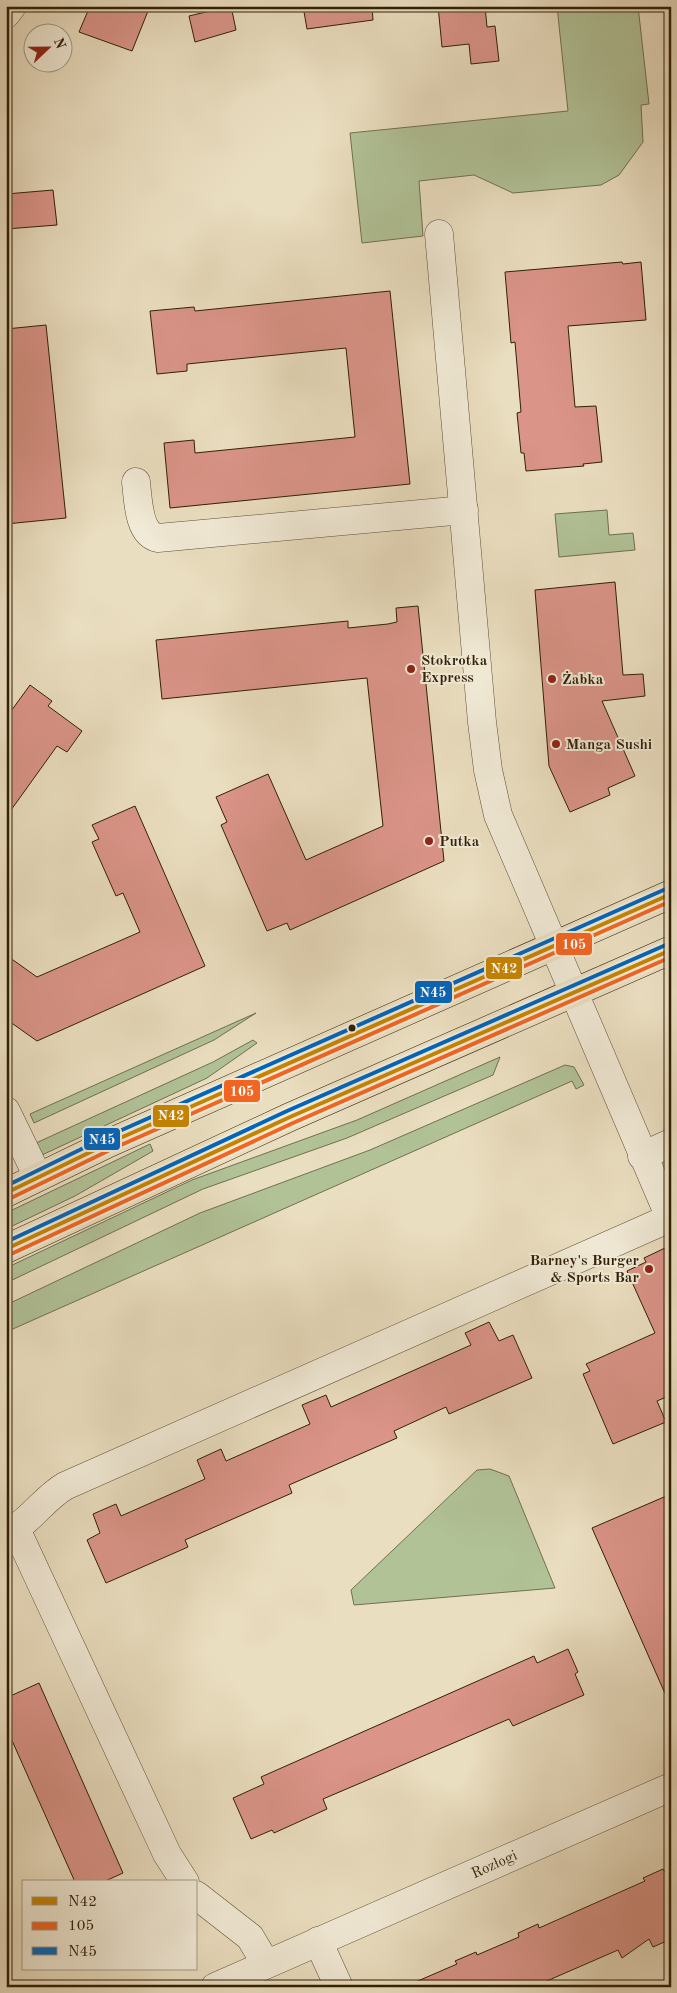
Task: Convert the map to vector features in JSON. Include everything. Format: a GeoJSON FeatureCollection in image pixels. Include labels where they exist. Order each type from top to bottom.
{"type":"FeatureCollection","features":[{"type":"Feature","properties":{"kind":"main road"},"geometry":{"type":"LineString","coordinates":[[6,1193],[108,1143],[671,894]]}},
{"type":"Feature","properties":{"kind":"main road"},"geometry":{"type":"LineString","coordinates":[[6,1249],[226,1146],[671,950]]}},
{"type":"Feature","properties":{"kind":"street"},"geometry":{"type":"LineString","coordinates":[[6,14],[12,6]]}},
{"type":"Feature","properties":{"kind":"street"},"geometry":{"type":"LineString","coordinates":[[184,1880],[157,1834],[11,1532],[52,1494],[65,1486],[670,1219],[572,993],[498,815],[488,770],[439,234]]}},
{"type":"Feature","properties":{"kind":"street"},"geometry":{"type":"LineString","coordinates":[[136,482],[141,517],[148,532],[153,537],[158,538],[464,510]]}},
{"type":"Feature","properties":{"kind":"street"},"geometry":{"type":"LineString","coordinates":[[6,1111],[38,1177]]}},
{"type":"Feature","properties":{"kind":"street"},"geometry":{"type":"LineString","coordinates":[[642,1156],[671,1143]]}},
{"type":"Feature","properties":{"kind":"street","name":"Rozłogi"},"geometry":{"type":"LineString","coordinates":[[215,1987],[671,1787]]}},
{"type":"Feature","properties":{"kind":"street"},"geometry":{"type":"LineString","coordinates":[[198,1896],[250,1937],[266,1964]]}},
{"type":"Feature","properties":{"kind":"street"},"geometry":{"type":"LineString","coordinates":[[318,1941],[339,1987]]}},
{"type":"Feature","properties":{"kind":"green space"},"geometry":{"type":"Polygon","coordinates":[[[557,6],[638,6],[649,104],[641,105],[643,142],[619,175],[601,185],[513,193],[474,175],[419,181],[423,236],[362,243],[350,133],[568,111],[557,6]]]}},
{"type":"Feature","properties":{"kind":"green space"},"geometry":{"type":"Polygon","coordinates":[[[607,510],[609,535],[633,533],[635,550],[559,557],[555,514],[607,510]]]}},
{"type":"Feature","properties":{"kind":"green space"},"geometry":{"type":"Polygon","coordinates":[[[256,1013],[214,1040],[34,1123],[30,1114],[256,1013]]]}},
{"type":"Feature","properties":{"kind":"green space"},"geometry":{"type":"Polygon","coordinates":[[[253,1040],[257,1043],[207,1078],[42,1155],[36,1143],[213,1062],[253,1040]]]}},
{"type":"Feature","properties":{"kind":"green space"},"geometry":{"type":"Polygon","coordinates":[[[500,1057],[493,1075],[347,1138],[203,1189],[6,1283],[6,1268],[192,1180],[357,1120],[500,1057]]]}},
{"type":"Feature","properties":{"kind":"green space"},"geometry":{"type":"Polygon","coordinates":[[[565,1065],[574,1067],[584,1085],[576,1089],[572,1081],[6,1332],[6,1305],[200,1213],[370,1150],[565,1065]]]}},
{"type":"Feature","properties":{"kind":"green space"},"geometry":{"type":"Polygon","coordinates":[[[150,1144],[153,1151],[75,1196],[6,1229],[6,1213],[150,1144]]]}},
{"type":"Feature","properties":{"kind":"green space"},"geometry":{"type":"Polygon","coordinates":[[[490,1469],[509,1476],[555,1588],[354,1605],[351,1590],[477,1470],[490,1469]]]}},
{"type":"Feature","properties":{"kind":"building"},"geometry":{"type":"Polygon","coordinates":[[[90,6],[150,6],[132,51],[79,32],[90,6]]]}},
{"type":"Feature","properties":{"kind":"building"},"geometry":{"type":"Polygon","coordinates":[[[231,6],[236,30],[195,42],[189,16],[231,6]]]}},
{"type":"Feature","properties":{"kind":"building"},"geometry":{"type":"Polygon","coordinates":[[[303,6],[372,6],[373,20],[307,29],[303,6]]]}},
{"type":"Feature","properties":{"kind":"building"},"geometry":{"type":"Polygon","coordinates":[[[438,6],[485,6],[487,27],[495,26],[499,61],[471,64],[469,44],[442,47],[438,6]]]}},
{"type":"Feature","properties":{"kind":"building"},"geometry":{"type":"Polygon","coordinates":[[[53,190],[57,225],[6,229],[6,194],[53,190]]]}},
{"type":"Feature","properties":{"kind":"building"},"geometry":{"type":"Polygon","coordinates":[[[622,262],[623,264],[641,262],[646,320],[568,326],[575,407],[596,406],[602,462],[583,464],[584,466],[526,471],[524,453],[521,453],[517,413],[521,412],[515,342],[511,343],[505,272],[622,262]]]}},
{"type":"Feature","properties":{"kind":"building"},"geometry":{"type":"Polygon","coordinates":[[[390,291],[410,484],[170,508],[164,443],[194,440],[195,453],[355,437],[346,348],[187,364],[187,371],[157,374],[150,311],[194,307],[195,311],[390,291]]]}},
{"type":"Feature","properties":{"kind":"building"},"geometry":{"type":"Polygon","coordinates":[[[46,325],[66,518],[6,524],[6,329],[46,325]]]}},
{"type":"Feature","properties":{"kind":"building"},"geometry":{"type":"Polygon","coordinates":[[[615,582],[623,675],[643,674],[645,696],[602,701],[635,776],[608,788],[610,795],[570,812],[549,766],[535,590],[615,582]]]}},
{"type":"Feature","properties":{"kind":"building"},"geometry":{"type":"Polygon","coordinates":[[[418,606],[444,861],[290,930],[287,923],[267,931],[221,825],[227,822],[216,797],[268,774],[306,860],[383,826],[367,678],[162,699],[156,640],[348,621],[348,628],[388,624],[397,622],[396,608],[418,606]]]}},
{"type":"Feature","properties":{"kind":"building"},"geometry":{"type":"Polygon","coordinates":[[[30,685],[52,701],[48,706],[82,731],[67,752],[57,746],[6,817],[6,718],[30,685]]]}},
{"type":"Feature","properties":{"kind":"building"},"geometry":{"type":"Polygon","coordinates":[[[135,806],[205,966],[37,1041],[6,1019],[6,955],[37,977],[140,932],[123,893],[116,896],[92,842],[99,839],[92,825],[135,806]]]}},
{"type":"Feature","properties":{"kind":"building"},"geometry":{"type":"Polygon","coordinates":[[[665,1248],[667,1252],[671,1250],[671,1395],[657,1401],[666,1422],[613,1444],[583,1374],[590,1371],[586,1364],[655,1333],[627,1271],[646,1262],[644,1258],[665,1248]]]}},
{"type":"Feature","properties":{"kind":"building"},"geometry":{"type":"Polygon","coordinates":[[[489,1322],[499,1341],[513,1335],[532,1378],[449,1414],[446,1407],[394,1431],[397,1438],[289,1485],[292,1493],[185,1540],[188,1547],[106,1583],[87,1540],[100,1533],[93,1514],[116,1504],[121,1516],[205,1479],[197,1460],[221,1449],[226,1461],[310,1424],[302,1405],[326,1395],[331,1407],[471,1345],[465,1333],[489,1322]]]}},
{"type":"Feature","properties":{"kind":"building"},"geometry":{"type":"Polygon","coordinates":[[[671,1494],[671,1707],[592,1528],[671,1494]]]}},
{"type":"Feature","properties":{"kind":"building"},"geometry":{"type":"Polygon","coordinates":[[[568,1649],[578,1672],[575,1674],[584,1695],[513,1726],[509,1719],[323,1799],[327,1809],[274,1833],[272,1830],[251,1839],[233,1798],[264,1784],[261,1777],[534,1656],[537,1663],[568,1649]]]}},
{"type":"Feature","properties":{"kind":"building"},"geometry":{"type":"Polygon","coordinates":[[[39,1683],[123,1873],[107,1880],[74,1880],[6,1727],[6,1698],[39,1683]]]}},
{"type":"Feature","properties":{"kind":"building"},"geometry":{"type":"Polygon","coordinates":[[[663,1869],[665,1872],[671,1869],[671,1939],[653,1947],[649,1939],[622,1958],[618,1950],[533,1987],[404,1987],[457,1964],[455,1961],[476,1952],[477,1955],[519,1937],[518,1933],[538,1924],[539,1928],[645,1881],[643,1878],[663,1869]]]}},
{"type":"Feature","properties":{"kind":"transit line","name":"N45"},"geometry":{"type":"LineString","coordinates":[[6,1186],[106,1137],[668,888]]}},
{"type":"Feature","properties":{"kind":"transit line","name":"N42"},"geometry":{"type":"LineString","coordinates":[[6,1193],[109,1143],[671,894]]}},
{"type":"Feature","properties":{"kind":"transit line","name":"105"},"geometry":{"type":"LineString","coordinates":[[9,1199],[112,1149],[671,901]]}},
{"type":"Feature","properties":{"kind":"transit line","name":"N45"},"geometry":{"type":"LineString","coordinates":[[6,1242],[287,1111],[668,944]]}},
{"type":"Feature","properties":{"kind":"transit line","name":"N42"},"geometry":{"type":"LineString","coordinates":[[6,1249],[290,1117],[671,950]]}},
{"type":"Feature","properties":{"kind":"transit line","name":"105"},"geometry":{"type":"LineString","coordinates":[[9,1255],[293,1123],[671,957]]}},
{"type":"Feature","properties":{"kind":"place","name":"Stokrotka Express"},"geometry":{"type":"Point","coordinates":[411,669]}},
{"type":"Feature","properties":{"kind":"place","name":"Żabka"},"geometry":{"type":"Point","coordinates":[552,679]}},
{"type":"Feature","properties":{"kind":"place","name":"Manga Sushi"},"geometry":{"type":"Point","coordinates":[556,744]}},
{"type":"Feature","properties":{"kind":"place","name":"Putka"},"geometry":{"type":"Point","coordinates":[429,841]}},
{"type":"Feature","properties":{"kind":"place","name":"Barney's Burger & Sports Bar"},"geometry":{"type":"Point","coordinates":[649,1269]}}]}
